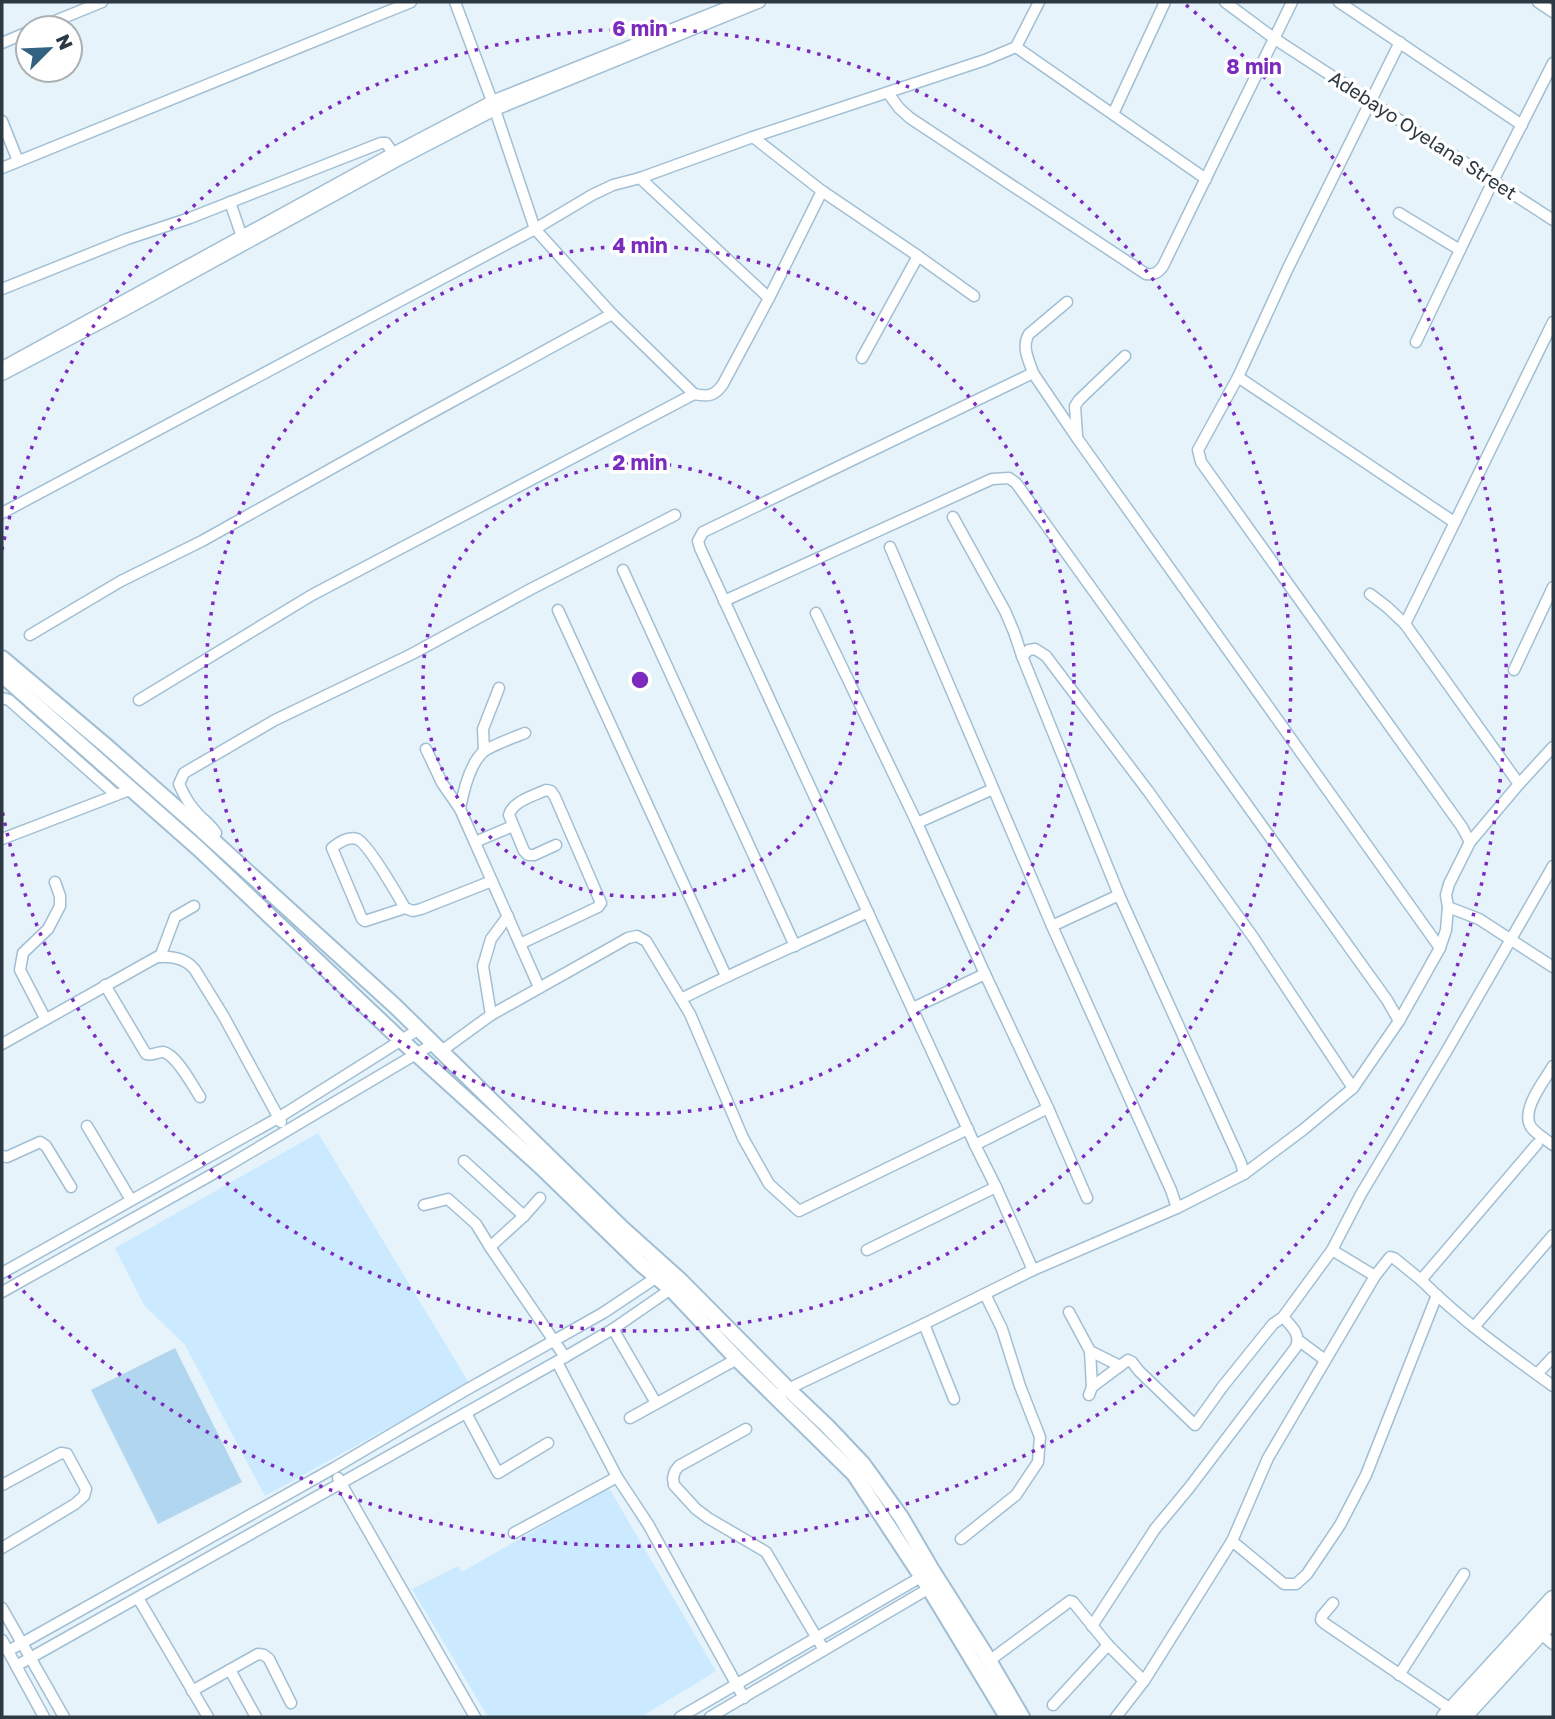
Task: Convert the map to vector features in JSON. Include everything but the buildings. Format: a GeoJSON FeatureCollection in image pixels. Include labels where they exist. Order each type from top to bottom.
{"type":"FeatureCollection","features":[{"type":"Feature","properties":{"kind":"main road"},"geometry":{"type":"LineString","coordinates":[[2,658],[211,839],[419,1029],[622,1228],[680,1280],[782,1393]]}},
{"type":"Feature","properties":{"kind":"main road"},"geometry":{"type":"LineString","coordinates":[[2,675],[240,887],[416,1055],[435,1069],[540,1166],[671,1289],[737,1359],[827,1426],[863,1464],[901,1517],[930,1579],[1007,1717]]}},
{"type":"Feature","properties":{"kind":"main road"},"geometry":{"type":"LineString","coordinates":[[930,1579],[989,1661],[1022,1717]]}},
{"type":"Feature","properties":{"kind":"main road"},"geometry":{"type":"LineString","coordinates":[[1454,1715],[1553,1599]]}},
{"type":"Feature","properties":{"kind":"main road"},"geometry":{"type":"LineString","coordinates":[[1454,1715],[1553,1619]]}},
{"type":"Feature","properties":{"kind":"street"},"geometry":{"type":"LineString","coordinates":[[72,14],[102,2]]}},
{"type":"Feature","properties":{"kind":"street"},"geometry":{"type":"LineString","coordinates":[[2,168],[411,2]]}},
{"type":"Feature","properties":{"kind":"street"},"geometry":{"type":"LineString","coordinates":[[455,2],[494,105],[534,229],[612,314],[694,394],[706,397],[719,390],[769,298],[822,191]]}},
{"type":"Feature","properties":{"kind":"street"},"geometry":{"type":"LineString","coordinates":[[2,368],[393,153],[494,105],[740,2]]}},
{"type":"Feature","properties":{"kind":"street"},"geometry":{"type":"LineString","coordinates":[[2,375],[397,161],[494,105],[760,2]]}},
{"type":"Feature","properties":{"kind":"street"},"geometry":{"type":"LineString","coordinates":[[2,513],[534,229],[603,189],[1016,47],[1039,2]]}},
{"type":"Feature","properties":{"kind":"street"},"geometry":{"type":"LineString","coordinates":[[1112,114],[1165,2]]}},
{"type":"Feature","properties":{"kind":"street","name":"Adebayo Oyelana Street"},"geometry":{"type":"LineString","coordinates":[[1225,2],[1275,39],[1553,220]]}},
{"type":"Feature","properties":{"kind":"street"},"geometry":{"type":"LineString","coordinates":[[888,93],[910,118],[1146,274],[1152,275],[1163,266],[1292,2]]}},
{"type":"Feature","properties":{"kind":"street"},"geometry":{"type":"LineString","coordinates":[[1339,2],[1522,125]]}},
{"type":"Feature","properties":{"kind":"street"},"geometry":{"type":"LineString","coordinates":[[1538,2],[1553,12]]}},
{"type":"Feature","properties":{"kind":"street"},"geometry":{"type":"LineString","coordinates":[[1400,42],[1288,268],[1238,377],[1200,443],[1198,456],[1470,842]]}},
{"type":"Feature","properties":{"kind":"street"},"geometry":{"type":"LineString","coordinates":[[1016,47],[1206,178]]}},
{"type":"Feature","properties":{"kind":"street"},"geometry":{"type":"LineString","coordinates":[[1416,342],[1553,63]]}},
{"type":"Feature","properties":{"kind":"street"},"geometry":{"type":"LineString","coordinates":[[2,121],[18,161]]}},
{"type":"Feature","properties":{"kind":"street"},"geometry":{"type":"LineString","coordinates":[[753,137],[822,191],[974,296]]}},
{"type":"Feature","properties":{"kind":"street"},"geometry":{"type":"LineString","coordinates":[[2,289],[381,143],[386,143],[393,153]]}},
{"type":"Feature","properties":{"kind":"street"},"geometry":{"type":"LineString","coordinates":[[640,178],[769,298]]}},
{"type":"Feature","properties":{"kind":"street"},"geometry":{"type":"LineString","coordinates":[[230,202],[242,237]]}},
{"type":"Feature","properties":{"kind":"street"},"geometry":{"type":"LineString","coordinates":[[1399,213],[1460,250]]}},
{"type":"Feature","properties":{"kind":"street"},"geometry":{"type":"LineString","coordinates":[[862,358],[918,256]]}},
{"type":"Feature","properties":{"kind":"street"},"geometry":{"type":"LineString","coordinates":[[1067,302],[1026,339],[1025,346],[1033,373],[1440,947]]}},
{"type":"Feature","properties":{"kind":"street"},"geometry":{"type":"LineString","coordinates":[[30,635],[121,581],[202,541],[612,314]]}},
{"type":"Feature","properties":{"kind":"street"},"geometry":{"type":"LineString","coordinates":[[1405,624],[1553,322]]}},
{"type":"Feature","properties":{"kind":"street"},"geometry":{"type":"LineString","coordinates":[[1077,438],[1075,406],[1125,356]]}},
{"type":"Feature","properties":{"kind":"street"},"geometry":{"type":"LineString","coordinates":[[1033,373],[703,532],[698,541],[1033,1270]]}},
{"type":"Feature","properties":{"kind":"street"},"geometry":{"type":"LineString","coordinates":[[1238,377],[1454,522]]}},
{"type":"Feature","properties":{"kind":"street"},"geometry":{"type":"LineString","coordinates":[[139,700],[312,595],[694,394]]}},
{"type":"Feature","properties":{"kind":"street"},"geometry":{"type":"LineString","coordinates":[[724,601],[992,479],[1009,478],[1016,483],[1387,1000],[1399,1021]]}},
{"type":"Feature","properties":{"kind":"street"},"geometry":{"type":"LineString","coordinates":[[211,839],[216,833],[212,826],[192,808],[183,795],[179,784],[184,774],[275,720],[412,654],[675,515]]}},
{"type":"Feature","properties":{"kind":"street"},"geometry":{"type":"LineString","coordinates":[[953,517],[1005,611],[1119,895],[1244,1174]]}},
{"type":"Feature","properties":{"kind":"street"},"geometry":{"type":"LineString","coordinates":[[890,547],[1052,926],[1177,1208]]}},
{"type":"Feature","properties":{"kind":"street"},"geometry":{"type":"LineString","coordinates":[[623,570],[795,946]]}},
{"type":"Feature","properties":{"kind":"street"},"geometry":{"type":"LineString","coordinates":[[1514,670],[1553,587]]}},
{"type":"Feature","properties":{"kind":"street"},"geometry":{"type":"LineString","coordinates":[[1370,594],[1405,624],[1519,784]]}},
{"type":"Feature","properties":{"kind":"street"},"geometry":{"type":"LineString","coordinates":[[558,610],[726,976]]}},
{"type":"Feature","properties":{"kind":"street"},"geometry":{"type":"LineString","coordinates":[[816,613],[917,823],[1087,1198]]}},
{"type":"Feature","properties":{"kind":"street"},"geometry":{"type":"LineString","coordinates":[[1022,656],[1035,649],[1046,656],[1148,791],[1252,937],[1353,1088]]}},
{"type":"Feature","properties":{"kind":"street"},"geometry":{"type":"LineString","coordinates":[[484,751],[483,729],[499,688]]}},
{"type":"Feature","properties":{"kind":"street"},"geometry":{"type":"LineString","coordinates":[[2,698],[9,700],[115,794]]}},
{"type":"Feature","properties":{"kind":"street"},"geometry":{"type":"LineString","coordinates":[[460,809],[464,789],[484,751],[525,733]]}},
{"type":"Feature","properties":{"kind":"street"},"geometry":{"type":"LineString","coordinates":[[782,1393],[1033,1270],[1177,1208],[1244,1174],[1353,1088],[1399,1021],[1440,947],[1446,930],[1448,884],[1470,842],[1553,747]]}},
{"type":"Feature","properties":{"kind":"street"},"geometry":{"type":"LineString","coordinates":[[426,749],[442,783],[460,809],[539,987]]}},
{"type":"Feature","properties":{"kind":"street"},"geometry":{"type":"LineString","coordinates":[[2,839],[132,789]]}},
{"type":"Feature","properties":{"kind":"street"},"geometry":{"type":"LineString","coordinates":[[917,823],[993,789]]}},
{"type":"Feature","properties":{"kind":"street"},"geometry":{"type":"LineString","coordinates":[[520,944],[598,907],[601,903],[551,791],[546,790],[514,805],[509,815],[528,855],[556,845]]}},
{"type":"Feature","properties":{"kind":"street"},"geometry":{"type":"LineString","coordinates":[[475,842],[513,826]]}},
{"type":"Feature","properties":{"kind":"street"},"geometry":{"type":"LineString","coordinates":[[405,908],[368,921],[362,919],[332,848],[344,840],[360,840],[405,908],[413,911],[492,881]]}},
{"type":"Feature","properties":{"kind":"street"},"geometry":{"type":"LineString","coordinates":[[1069,1312],[1090,1351],[1091,1391],[1128,1360],[1195,1425],[1273,1324],[1283,1317],[1332,1251],[1361,1194],[1553,866]]}},
{"type":"Feature","properties":{"kind":"street"},"geometry":{"type":"LineString","coordinates":[[45,1018],[20,971],[20,966],[23,954],[48,929],[60,906],[55,882]]}},
{"type":"Feature","properties":{"kind":"street"},"geometry":{"type":"LineString","coordinates":[[1052,926],[1119,895]]}},
{"type":"Feature","properties":{"kind":"street"},"geometry":{"type":"LineString","coordinates":[[160,957],[175,917],[194,906]]}},
{"type":"Feature","properties":{"kind":"street"},"geometry":{"type":"LineString","coordinates":[[1448,907],[1479,919],[1553,967]]}},
{"type":"Feature","properties":{"kind":"street"},"geometry":{"type":"LineString","coordinates":[[681,999],[868,912]]}},
{"type":"Feature","properties":{"kind":"street"},"geometry":{"type":"LineString","coordinates":[[491,1015],[483,966],[491,940],[508,916]]}},
{"type":"Feature","properties":{"kind":"street"},"geometry":{"type":"LineString","coordinates":[[2,1292],[416,1055],[437,1048],[539,987],[628,938],[637,936],[646,941],[690,1014],[743,1138],[769,1184],[799,1211],[968,1129]]}},
{"type":"Feature","properties":{"kind":"street"},"geometry":{"type":"LineString","coordinates":[[2,1044],[160,957],[183,960],[190,963],[195,970],[285,1131]]}},
{"type":"Feature","properties":{"kind":"street"},"geometry":{"type":"LineString","coordinates":[[913,1008],[985,974]]}},
{"type":"Feature","properties":{"kind":"street"},"geometry":{"type":"LineString","coordinates":[[105,985],[146,1054],[161,1052],[169,1055],[186,1072],[200,1097]]}},
{"type":"Feature","properties":{"kind":"street"},"geometry":{"type":"LineString","coordinates":[[2,1273],[278,1118],[419,1029]]}},
{"type":"Feature","properties":{"kind":"street"},"geometry":{"type":"LineString","coordinates":[[1553,1066],[1530,1105],[1528,1116],[1531,1127],[1553,1145]]}},
{"type":"Feature","properties":{"kind":"street"},"geometry":{"type":"LineString","coordinates":[[975,1145],[1048,1108]]}},
{"type":"Feature","properties":{"kind":"street"},"geometry":{"type":"LineString","coordinates":[[87,1126],[131,1200]]}},
{"type":"Feature","properties":{"kind":"street"},"geometry":{"type":"LineString","coordinates":[[2,1156],[7,1157],[40,1142],[46,1146],[71,1187]]}},
{"type":"Feature","properties":{"kind":"street"},"geometry":{"type":"LineString","coordinates":[[1421,1280],[1537,1144]]}},
{"type":"Feature","properties":{"kind":"street"},"geometry":{"type":"LineString","coordinates":[[464,1161],[524,1216]]}},
{"type":"Feature","properties":{"kind":"street"},"geometry":{"type":"LineString","coordinates":[[867,1250],[996,1187]]}},
{"type":"Feature","properties":{"kind":"street"},"geometry":{"type":"LineString","coordinates":[[490,1247],[540,1198]]}},
{"type":"Feature","properties":{"kind":"street"},"geometry":{"type":"LineString","coordinates":[[424,1205],[448,1199],[476,1224],[554,1341],[617,1477],[648,1524],[744,1698]]}},
{"type":"Feature","properties":{"kind":"street"},"geometry":{"type":"LineString","coordinates":[[1474,1327],[1553,1235]]}},
{"type":"Feature","properties":{"kind":"street"},"geometry":{"type":"LineString","coordinates":[[1332,1251],[1375,1276]]}},
{"type":"Feature","properties":{"kind":"street"},"geometry":{"type":"LineString","coordinates":[[1116,1717],[1144,1681],[1232,1541],[1268,1458],[1375,1276],[1390,1257],[1503,1350],[1553,1386]]}},
{"type":"Feature","properties":{"kind":"street"},"geometry":{"type":"LineString","coordinates":[[8,1651],[624,1301],[657,1277]]}},
{"type":"Feature","properties":{"kind":"street"},"geometry":{"type":"LineString","coordinates":[[16,1666],[561,1359],[613,1329],[671,1289]]}},
{"type":"Feature","properties":{"kind":"street"},"geometry":{"type":"LineString","coordinates":[[961,1539],[1016,1495],[1038,1462],[1040,1437],[1002,1329],[985,1294]]}},
{"type":"Feature","properties":{"kind":"street"},"geometry":{"type":"LineString","coordinates":[[1232,1541],[1284,1584],[1296,1584],[1307,1574],[1340,1525],[1366,1475],[1437,1296]]}},
{"type":"Feature","properties":{"kind":"street"},"geometry":{"type":"LineString","coordinates":[[1093,1626],[1155,1530],[1296,1348],[1296,1332],[1283,1317]]}},
{"type":"Feature","properties":{"kind":"street"},"geometry":{"type":"LineString","coordinates":[[924,1325],[954,1399]]}},
{"type":"Feature","properties":{"kind":"street"},"geometry":{"type":"LineString","coordinates":[[613,1329],[656,1403]]}},
{"type":"Feature","properties":{"kind":"street"},"geometry":{"type":"LineString","coordinates":[[1298,1340],[1325,1360]]}},
{"type":"Feature","properties":{"kind":"street"},"geometry":{"type":"LineString","coordinates":[[1090,1351],[1119,1366]]}},
{"type":"Feature","properties":{"kind":"street"},"geometry":{"type":"LineString","coordinates":[[1537,1374],[1553,1357]]}},
{"type":"Feature","properties":{"kind":"street"},"geometry":{"type":"LineString","coordinates":[[630,1418],[737,1359]]}},
{"type":"Feature","properties":{"kind":"street"},"geometry":{"type":"LineString","coordinates":[[466,1413],[498,1473],[548,1443]]}},
{"type":"Feature","properties":{"kind":"street"},"geometry":{"type":"LineString","coordinates":[[746,1429],[679,1466],[673,1478],[674,1485],[708,1518],[766,1552],[824,1650]]}},
{"type":"Feature","properties":{"kind":"street"},"geometry":{"type":"LineString","coordinates":[[2,1485],[61,1453],[67,1454],[86,1489],[84,1496],[75,1504],[2,1548]]}},
{"type":"Feature","properties":{"kind":"street"},"geometry":{"type":"LineString","coordinates":[[334,1468],[475,1717]]}},
{"type":"Feature","properties":{"kind":"street"},"geometry":{"type":"LineString","coordinates":[[514,1533],[617,1477]]}},
{"type":"Feature","properties":{"kind":"street"},"geometry":{"type":"LineString","coordinates":[[1399,1675],[1464,1574]]}},
{"type":"Feature","properties":{"kind":"street"},"geometry":{"type":"LineString","coordinates":[[680,1717],[817,1638],[930,1579]]}},
{"type":"Feature","properties":{"kind":"street"},"geometry":{"type":"LineString","coordinates":[[710,1717],[824,1650],[930,1579]]}},
{"type":"Feature","properties":{"kind":"street"},"geometry":{"type":"LineString","coordinates":[[138,1598],[208,1717]]}},
{"type":"Feature","properties":{"kind":"street"},"geometry":{"type":"LineString","coordinates":[[989,1661],[1070,1601],[1144,1681]]}},
{"type":"Feature","properties":{"kind":"street"},"geometry":{"type":"LineString","coordinates":[[1332,1603],[1321,1620],[1454,1715]]}},
{"type":"Feature","properties":{"kind":"street"},"geometry":{"type":"LineString","coordinates":[[2,1608],[64,1717]]}},
{"type":"Feature","properties":{"kind":"street"},"geometry":{"type":"LineString","coordinates":[[1540,1633],[1553,1644]]}},
{"type":"Feature","properties":{"kind":"street"},"geometry":{"type":"LineString","coordinates":[[2,1640],[44,1717]]}},
{"type":"Feature","properties":{"kind":"street"},"geometry":{"type":"LineString","coordinates":[[1052,1705],[1108,1644]]}},
{"type":"Feature","properties":{"kind":"street"},"geometry":{"type":"LineString","coordinates":[[192,1691],[258,1654],[269,1659],[291,1703]]}},
{"type":"Feature","properties":{"kind":"street"},"geometry":{"type":"LineString","coordinates":[[230,1670],[256,1717]]}},
{"type":"Feature","properties":{"kind":"shaded area"},"geometry":{"type":"Polygon","coordinates":[[[318,1133],[469,1383],[265,1496],[185,1345],[144,1305],[115,1248],[318,1133]]]}},
{"type":"Feature","properties":{"kind":"shaded area"},"geometry":{"type":"Polygon","coordinates":[[[175,1348],[242,1482],[158,1524],[91,1390],[175,1348]]]}},
{"type":"Feature","properties":{"kind":"shaded area"},"geometry":{"type":"Polygon","coordinates":[[[609,1488],[716,1671],[641,1717],[488,1717],[412,1589],[458,1566],[462,1572],[609,1488]]]}}]}
